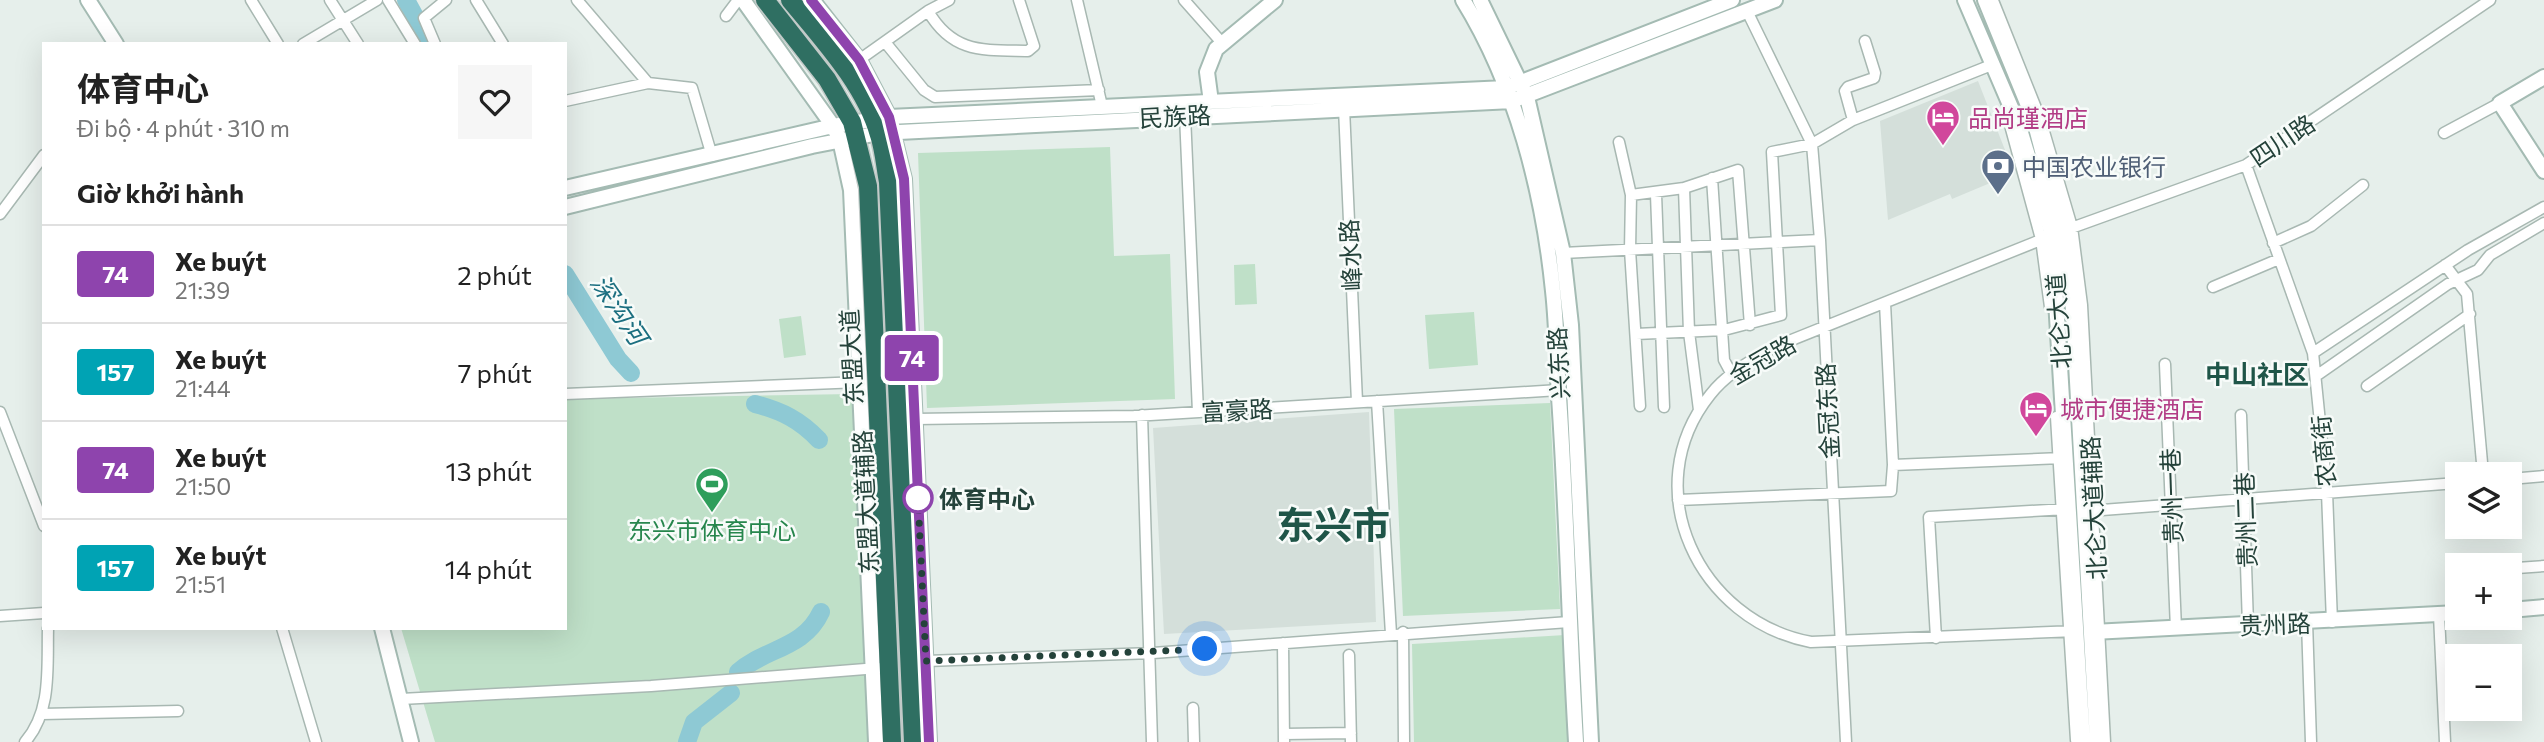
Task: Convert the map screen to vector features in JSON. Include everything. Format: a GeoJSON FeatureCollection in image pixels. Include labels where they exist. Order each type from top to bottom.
{"type":"FeatureCollection","features":[{"type":"Feature","properties":{"kind":"highway","name":"东盟大道"},"geometry":{"type":"LineString","coordinates":[[765,0],[827,79],[850,133],[868,186],[863,270],[881,668],[892,742]]}},
{"type":"Feature","properties":{"kind":"highway","name":"东盟大道"},"geometry":{"type":"LineString","coordinates":[[790,0],[845,67],[884,125],[913,742]]}},
{"type":"Feature","properties":{"kind":"main road"},"geometry":{"type":"LineString","coordinates":[[88,0],[115,42]]}},
{"type":"Feature","properties":{"kind":"main road"},"geometry":{"type":"LineString","coordinates":[[741,0],[833,125]]}},
{"type":"Feature","properties":{"kind":"main road"},"geometry":{"type":"LineString","coordinates":[[811,0],[859,60],[904,179],[929,742]]}},
{"type":"Feature","properties":{"kind":"main road"},"geometry":{"type":"LineString","coordinates":[[1211,102],[1207,72],[1209,61],[1223,44],[1275,0]]}},
{"type":"Feature","properties":{"kind":"main road","name":"兴东路"},"geometry":{"type":"LineString","coordinates":[[1463,0],[1478,24],[1509,94],[1536,190],[1549,257],[1559,390],[1576,742]]}},
{"type":"Feature","properties":{"kind":"main road","name":"兴东路"},"geometry":{"type":"LineString","coordinates":[[1480,0],[1524,90],[1563,253],[1571,325],[1591,742]]}},
{"type":"Feature","properties":{"kind":"main road","name":"民族路"},"geometry":{"type":"LineString","coordinates":[[1524,90],[1732,0]]}},
{"type":"Feature","properties":{"kind":"main road","name":"民族路"},"geometry":{"type":"LineString","coordinates":[[884,125],[1344,108],[1509,94],[1775,0]]}},
{"type":"Feature","properties":{"kind":"main road","name":"北仑大道"},"geometry":{"type":"LineString","coordinates":[[1986,1],[2034,120],[2073,309],[2090,511],[2096,631],[2097,742]]}},
{"type":"Feature","properties":{"kind":"main road","name":"北仑大道"},"geometry":{"type":"LineString","coordinates":[[1965,4],[2019,126],[2057,233],[2062,458],[2072,631],[2084,742]]}},
{"type":"Feature","properties":{"kind":"main road"},"geometry":{"type":"LineString","coordinates":[[2544,77],[2500,103],[2544,171]]}},
{"type":"Feature","properties":{"kind":"main road","name":"民族路"},"geometry":{"type":"LineString","coordinates":[[567,206],[884,125],[1102,106],[1509,94]]}},
{"type":"Feature","properties":{"kind":"main road","name":"民族路"},"geometry":{"type":"LineString","coordinates":[[567,188],[712,156],[833,125],[850,133]]}},
{"type":"Feature","properties":{"kind":"main road","name":"东盟大道辅路"},"geometry":{"type":"LineString","coordinates":[[863,270],[860,383],[881,668],[876,742]]}},
{"type":"Feature","properties":{"kind":"main road"},"geometry":{"type":"LineString","coordinates":[[2522,609],[2544,607]]}},
{"type":"Feature","properties":{"kind":"main road","name":"贵州路"},"geometry":{"type":"LineString","coordinates":[[2096,631],[2332,622],[2445,614]]}},
{"type":"Feature","properties":{"kind":"main road"},"geometry":{"type":"LineString","coordinates":[[383,630],[411,742]]}},
{"type":"Feature","properties":{"kind":"street"},"geometry":{"type":"LineString","coordinates":[[251,0],[277,42]]}},
{"type":"Feature","properties":{"kind":"street"},"geometry":{"type":"LineString","coordinates":[[331,0],[357,42]]}},
{"type":"Feature","properties":{"kind":"street"},"geometry":{"type":"LineString","coordinates":[[307,42],[377,0]]}},
{"type":"Feature","properties":{"kind":"street"},"geometry":{"type":"LineString","coordinates":[[387,0],[414,42]]}},
{"type":"Feature","properties":{"kind":"street"},"geometry":{"type":"LineString","coordinates":[[435,42],[424,18],[446,0]]}},
{"type":"Feature","properties":{"kind":"street"},"geometry":{"type":"LineString","coordinates":[[477,0],[502,42]]}},
{"type":"Feature","properties":{"kind":"street"},"geometry":{"type":"LineString","coordinates":[[576,0],[648,83]]}},
{"type":"Feature","properties":{"kind":"street"},"geometry":{"type":"LineString","coordinates":[[726,16],[741,0]]}},
{"type":"Feature","properties":{"kind":"street"},"geometry":{"type":"LineString","coordinates":[[859,60],[928,11],[949,0]]}},
{"type":"Feature","properties":{"kind":"street"},"geometry":{"type":"LineString","coordinates":[[928,11],[957,44],[975,49],[1028,51],[1034,46],[1019,0]]}},
{"type":"Feature","properties":{"kind":"street"},"geometry":{"type":"LineString","coordinates":[[1077,0],[1102,106]]}},
{"type":"Feature","properties":{"kind":"street"},"geometry":{"type":"LineString","coordinates":[[1184,0],[1223,44]]}},
{"type":"Feature","properties":{"kind":"street","name":"四川路"},"geometry":{"type":"LineString","coordinates":[[2057,233],[2246,165],[2490,0]]}},
{"type":"Feature","properties":{"kind":"street","name":"金冠东路"},"geometry":{"type":"LineString","coordinates":[[1747,11],[1812,144],[1820,240],[1822,328],[1846,742]]}},
{"type":"Feature","properties":{"kind":"street"},"geometry":{"type":"LineString","coordinates":[[1853,120],[1845,91],[1848,87],[1874,78],[1875,73],[1865,41]]}},
{"type":"Feature","properties":{"kind":"street"},"geometry":{"type":"LineString","coordinates":[[885,42],[924,90],[934,97],[1099,90]]}},
{"type":"Feature","properties":{"kind":"street"},"geometry":{"type":"LineString","coordinates":[[1636,334],[1724,330],[1781,315],[1772,152],[1812,144],[1853,120],[1991,65]]}},
{"type":"Feature","properties":{"kind":"street"},"geometry":{"type":"LineString","coordinates":[[567,101],[648,83],[692,88],[712,156]]}},
{"type":"Feature","properties":{"kind":"street"},"geometry":{"type":"LineString","coordinates":[[2444,133],[2500,103]]}},
{"type":"Feature","properties":{"kind":"street","name":"峰水路"},"geometry":{"type":"LineString","coordinates":[[1344,108],[1357,402]]}},
{"type":"Feature","properties":{"kind":"street"},"geometry":{"type":"LineString","coordinates":[[1185,115],[1198,412]]}},
{"type":"Feature","properties":{"kind":"street"},"geometry":{"type":"LineString","coordinates":[[1619,142],[1631,195],[1630,250],[1640,406]]}},
{"type":"Feature","properties":{"kind":"street"},"geometry":{"type":"LineString","coordinates":[[0,214],[42,158]]}},
{"type":"Feature","properties":{"kind":"street","name":"农商街"},"geometry":{"type":"LineString","coordinates":[[2246,165],[2313,353],[2328,492],[2332,622]]}},
{"type":"Feature","properties":{"kind":"street"},"geometry":{"type":"LineString","coordinates":[[1631,195],[1656,194],[1684,188],[1735,169],[1740,173],[1750,324]]}},
{"type":"Feature","properties":{"kind":"street"},"geometry":{"type":"LineString","coordinates":[[1712,178],[1724,360],[1731,373]]}},
{"type":"Feature","properties":{"kind":"street"},"geometry":{"type":"LineString","coordinates":[[2273,243],[2311,226],[2364,185]]}},
{"type":"Feature","properties":{"kind":"street"},"geometry":{"type":"LineString","coordinates":[[1684,188],[1689,332],[1699,410]]}},
{"type":"Feature","properties":{"kind":"street"},"geometry":{"type":"LineString","coordinates":[[1656,194],[1664,407]]}},
{"type":"Feature","properties":{"kind":"street"},"geometry":{"type":"LineString","coordinates":[[2313,353],[2445,265],[2544,207]]}},
{"type":"Feature","properties":{"kind":"street"},"geometry":{"type":"LineString","coordinates":[[2316,376],[2454,281],[2478,270],[2490,255],[2544,223]]}},
{"type":"Feature","properties":{"kind":"street","name":"金冠路"},"geometry":{"type":"LineString","coordinates":[[2057,233],[1774,346],[1731,373],[1699,410],[1684,448],[1678,479],[1678,500],[1685,534],[1703,571],[1740,612],[1790,638],[1841,643],[2072,631]]}},
{"type":"Feature","properties":{"kind":"street"},"geometry":{"type":"LineString","coordinates":[[1563,253],[1820,240]]}},
{"type":"Feature","properties":{"kind":"street"},"geometry":{"type":"LineString","coordinates":[[2213,287],[2278,259]]}},
{"type":"Feature","properties":{"kind":"street"},"geometry":{"type":"LineString","coordinates":[[2445,265],[2454,281],[2467,294],[2482,462]]}},
{"type":"Feature","properties":{"kind":"street"},"geometry":{"type":"LineString","coordinates":[[1678,500],[1891,491],[1893,466],[1885,303]]}},
{"type":"Feature","properties":{"kind":"street"},"geometry":{"type":"LineString","coordinates":[[2367,386],[2470,314]]}},
{"type":"Feature","properties":{"kind":"street","name":"贵州一巷"},"geometry":{"type":"LineString","coordinates":[[2165,364],[2176,629]]}},
{"type":"Feature","properties":{"kind":"street"},"geometry":{"type":"LineString","coordinates":[[567,394],[860,383]]}},
{"type":"Feature","properties":{"kind":"street","name":"富豪路"},"geometry":{"type":"LineString","coordinates":[[915,419],[1142,415],[1559,390]]}},
{"type":"Feature","properties":{"kind":"street"},"geometry":{"type":"LineString","coordinates":[[1377,401],[1391,634]]}},
{"type":"Feature","properties":{"kind":"street"},"geometry":{"type":"LineString","coordinates":[[0,412],[40,497]]}},
{"type":"Feature","properties":{"kind":"street"},"geometry":{"type":"LineString","coordinates":[[1142,415],[1152,742]]}},
{"type":"Feature","properties":{"kind":"street","name":"贵州二巷"},"geometry":{"type":"LineString","coordinates":[[2241,415],[2248,625]]}},
{"type":"Feature","properties":{"kind":"street"},"geometry":{"type":"LineString","coordinates":[[1893,466],[2062,458]]}},
{"type":"Feature","properties":{"kind":"street"},"geometry":{"type":"LineString","coordinates":[[2522,478],[2544,476]]}},
{"type":"Feature","properties":{"kind":"street"},"geometry":{"type":"LineString","coordinates":[[2090,511],[2445,484]]}},
{"type":"Feature","properties":{"kind":"street"},"geometry":{"type":"LineString","coordinates":[[1936,638],[1929,517],[2065,509]]}},
{"type":"Feature","properties":{"kind":"street"},"geometry":{"type":"LineString","coordinates":[[2522,568],[2544,566]]}},
{"type":"Feature","properties":{"kind":"street"},"geometry":{"type":"LineString","coordinates":[[0,616],[42,613]]}},
{"type":"Feature","properties":{"kind":"street"},"geometry":{"type":"LineString","coordinates":[[2439,615],[2445,742]]}},
{"type":"Feature","properties":{"kind":"street"},"geometry":{"type":"LineString","coordinates":[[926,661],[1149,654],[1403,632],[1569,622]]}},
{"type":"Feature","properties":{"kind":"street"},"geometry":{"type":"LineString","coordinates":[[2307,622],[2311,742]]}},
{"type":"Feature","properties":{"kind":"street"},"geometry":{"type":"LineString","coordinates":[[25,742],[42,714],[48,630]]}},
{"type":"Feature","properties":{"kind":"street"},"geometry":{"type":"LineString","coordinates":[[283,630],[316,742]]}},
{"type":"Feature","properties":{"kind":"street"},"geometry":{"type":"LineString","coordinates":[[2072,631],[2076,742]]}},
{"type":"Feature","properties":{"kind":"street"},"geometry":{"type":"LineString","coordinates":[[2096,631],[2105,742]]}},
{"type":"Feature","properties":{"kind":"street"},"geometry":{"type":"LineString","coordinates":[[1403,632],[1404,742]]}},
{"type":"Feature","properties":{"kind":"street"},"geometry":{"type":"LineString","coordinates":[[1283,643],[1284,738],[1351,737],[1349,655]]}},
{"type":"Feature","properties":{"kind":"street"},"geometry":{"type":"LineString","coordinates":[[401,699],[651,686],[881,668]]}},
{"type":"Feature","properties":{"kind":"street"},"geometry":{"type":"LineString","coordinates":[[1193,708],[1194,742]]}},
{"type":"Feature","properties":{"kind":"street"},"geometry":{"type":"LineString","coordinates":[[42,714],[178,711]]}},
{"type":"Feature","properties":{"kind":"shaded area","name":"品尚瑾酒店"},"geometry":{"type":"Polygon","coordinates":[[[1978,81],[2014,173],[1952,199],[1950,194],[1888,220],[1880,121],[1978,81]]]}},
{"type":"Feature","properties":{"kind":"shaded area"},"geometry":{"type":"Polygon","coordinates":[[[1369,412],[1376,622],[1164,634],[1153,428],[1369,412]]]}},
{"type":"Feature","properties":{"kind":"green space"},"geometry":{"type":"Polygon","coordinates":[[[1110,147],[1114,256],[1170,254],[1175,399],[927,408],[918,153],[1110,147]]]}},
{"type":"Feature","properties":{"kind":"green space"},"geometry":{"type":"Polygon","coordinates":[[[1255,264],[1257,304],[1235,305],[1234,265],[1255,264]]]}},
{"type":"Feature","properties":{"kind":"green space"},"geometry":{"type":"Polygon","coordinates":[[[1474,312],[1478,365],[1429,369],[1425,315],[1474,312]]]}},
{"type":"Feature","properties":{"kind":"green space"},"geometry":{"type":"Polygon","coordinates":[[[801,316],[806,355],[784,358],[779,319],[801,316]]]}},
{"type":"Feature","properties":{"kind":"green space","name":"东兴市体育中心"},"geometry":{"type":"Polygon","coordinates":[[[852,394],[869,742],[435,742],[402,630],[567,630],[567,399],[852,394]]]}},
{"type":"Feature","properties":{"kind":"green space"},"geometry":{"type":"Polygon","coordinates":[[[1550,403],[1560,609],[1403,616],[1394,409],[1550,403]]]}},
{"type":"Feature","properties":{"kind":"green space"},"geometry":{"type":"Polygon","coordinates":[[[1565,635],[1570,742],[1414,742],[1412,644],[1565,635]]]}},
{"type":"Feature","properties":{"kind":"waterway","name":"深沟河"},"geometry":{"type":"LineString","coordinates":[[406,0],[429,42]]}},
{"type":"Feature","properties":{"kind":"waterway","name":"深沟河"},"geometry":{"type":"LineString","coordinates":[[567,277],[618,359],[631,373]]}},
{"type":"Feature","properties":{"kind":"waterway","name":"深沟河"},"geometry":{"type":"LineString","coordinates":[[755,404],[790,417],[819,440]]}},
{"type":"Feature","properties":{"kind":"waterway","name":"深沟河"},"geometry":{"type":"LineString","coordinates":[[738,672],[805,634],[821,612]]}},
{"type":"Feature","properties":{"kind":"waterway","name":"深沟河"},"geometry":{"type":"LineString","coordinates":[[687,742],[694,722],[731,693]]}},
{"type":"Feature","properties":{"kind":"bus line","name":"74"},"geometry":{"type":"LineString","coordinates":[[811,0],[859,60],[889,117],[895,132],[904,179],[929,742]]}},
{"type":"Feature","properties":{"kind":"place","name":"品尚瑾酒店"},"geometry":{"type":"Point","coordinates":[1943,147]}},
{"type":"Feature","properties":{"kind":"place","name":"中国农业银行"},"geometry":{"type":"Point","coordinates":[1998,196]}},
{"type":"Feature","properties":{"kind":"place","name":"城市便捷酒店"},"geometry":{"type":"Point","coordinates":[2036,438]}},
{"type":"Feature","properties":{"kind":"place","name":"体育中心"},"geometry":{"type":"Point","coordinates":[918,498]}},
{"type":"Feature","properties":{"kind":"place","name":"东兴市体育中心"},"geometry":{"type":"Point","coordinates":[712,514]}},
{"type":"Feature","properties":{"kind":"district","name":"中山社区"},"geometry":{"type":"Point","coordinates":[2257,373]}},
{"type":"Feature","properties":{"kind":"district","name":"东兴市"},"geometry":{"type":"Point","coordinates":[1333,523]}},
{"type":"Feature","properties":{"kind":"route"},"geometry":{"type":"LineString","coordinates":[[918,498],[926,661],[1149,654],[1205,649]]}}]}
